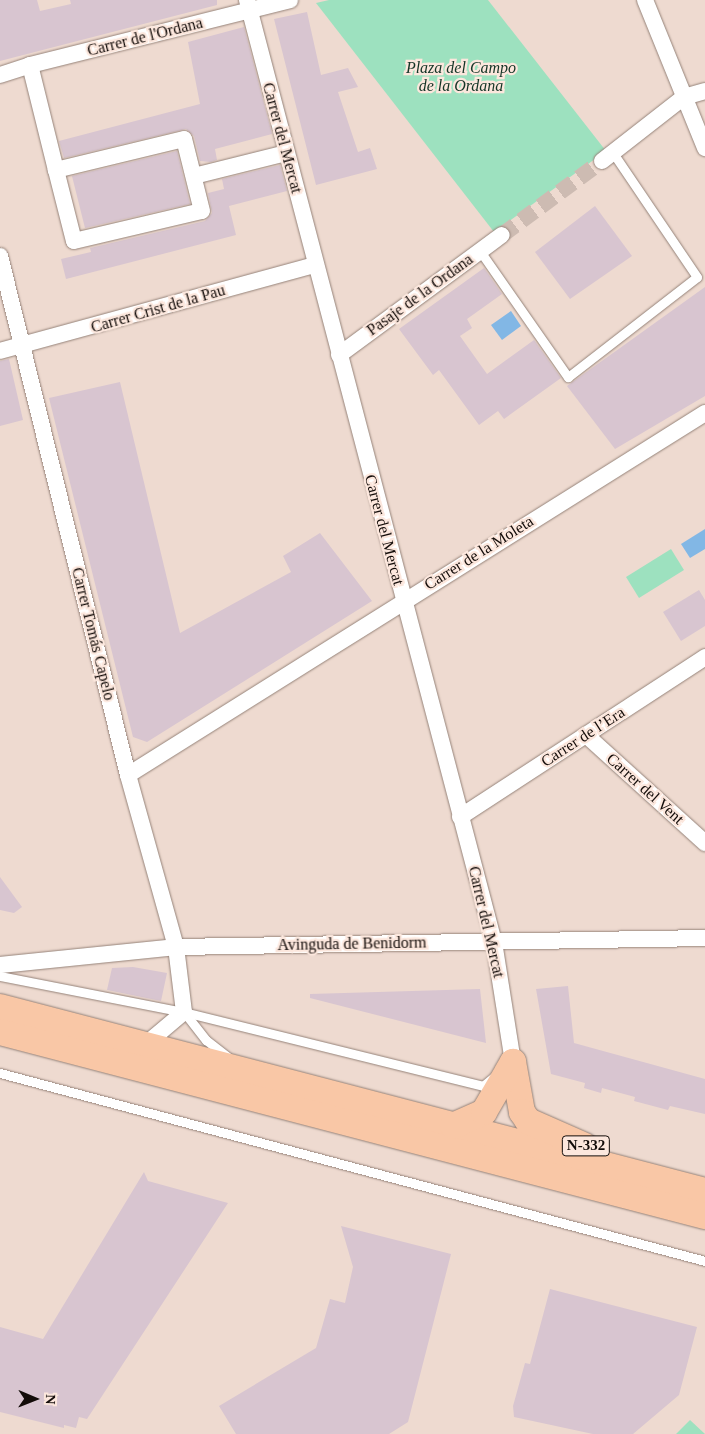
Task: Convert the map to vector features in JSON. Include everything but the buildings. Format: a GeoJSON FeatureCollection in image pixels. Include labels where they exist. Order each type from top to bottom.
{"type":"FeatureCollection","features":[{"type":"Feature","properties":{"kind":"main road"},"geometry":{"type":"LineString","coordinates":[[0,1007],[705,1190]]}},
{"type":"Feature","properties":{"kind":"main road"},"geometry":{"type":"LineString","coordinates":[[0,1032],[705,1216]]}},
{"type":"Feature","properties":{"kind":"main road"},"geometry":{"type":"LineString","coordinates":[[453,1126],[484,1112],[513,1062]]}},
{"type":"Feature","properties":{"kind":"main road","name":"N-332"},"geometry":{"type":"LineString","coordinates":[[513,1062],[520,1104],[528,1121],[563,1138],[705,1190]]}},
{"type":"Feature","properties":{"kind":"street","name":"Carrer de l'Ordana"},"geometry":{"type":"LineString","coordinates":[[0,75],[248,5],[290,0]]}},
{"type":"Feature","properties":{"kind":"street"},"geometry":{"type":"LineString","coordinates":[[645,0],[705,148]]}},
{"type":"Feature","properties":{"kind":"street","name":"Carrer del Mercat"},"geometry":{"type":"LineString","coordinates":[[248,5],[402,602],[494,942],[513,1062]]}},
{"type":"Feature","properties":{"kind":"street"},"geometry":{"type":"LineString","coordinates":[[30,65],[56,170],[74,241],[202,211],[184,139],[56,170]]}},
{"type":"Feature","properties":{"kind":"street"},"geometry":{"type":"LineString","coordinates":[[608,157],[684,97],[705,91]]}},
{"type":"Feature","properties":{"kind":"street"},"geometry":{"type":"LineString","coordinates":[[194,176],[286,152]]}},
{"type":"Feature","properties":{"kind":"street","name":"Pasaje de la Ordana"},"geometry":{"type":"LineString","coordinates":[[339,355],[502,235]]}},
{"type":"Feature","properties":{"kind":"street","name":"Carrer Tomás Capelo"},"geometry":{"type":"LineString","coordinates":[[0,256],[128,775],[176,947],[184,1012]]}},
{"type":"Feature","properties":{"kind":"street","name":"Carrer Crist de la Pau"},"geometry":{"type":"LineString","coordinates":[[0,352],[315,265]]}},
{"type":"Feature","properties":{"kind":"street","name":"Carrer de la Moleta"},"geometry":{"type":"LineString","coordinates":[[128,775],[705,412]]}},
{"type":"Feature","properties":{"kind":"street","name":"Carrer de l’Era"},"geometry":{"type":"LineString","coordinates":[[460,817],[705,656]]}},
{"type":"Feature","properties":{"kind":"street","name":"Carrer del Vent"},"geometry":{"type":"LineString","coordinates":[[586,735],[705,843]]}},
{"type":"Feature","properties":{"kind":"street","name":"Avinguda de Benidorm"},"geometry":{"type":"LineString","coordinates":[[0,966],[176,947],[705,938]]}},
{"type":"Feature","properties":{"kind":"street"},"geometry":{"type":"LineString","coordinates":[[145,1045],[184,1012]]}},
{"type":"Feature","properties":{"kind":"lane"},"geometry":{"type":"LineString","coordinates":[[480,251],[568,377],[697,277],[608,157]]}},
{"type":"Feature","properties":{"kind":"lane"},"geometry":{"type":"LineString","coordinates":[[0,976],[184,1012],[482,1086],[513,1062]]}},
{"type":"Feature","properties":{"kind":"lane"},"geometry":{"type":"LineString","coordinates":[[184,1012],[206,1040],[249,1072]]}},
{"type":"Feature","properties":{"kind":"lane"},"geometry":{"type":"LineString","coordinates":[[0,1073],[705,1261]]}},
{"type":"Feature","properties":{"kind":"green space","name":"Plaza del Campo de la Ordana"},"geometry":{"type":"Polygon","coordinates":[[[329,0],[488,0],[606,151],[494,232],[316,3],[329,0]]]}},
{"type":"Feature","properties":{"kind":"green space"},"geometry":{"type":"Polygon","coordinates":[[[671,549],[684,570],[639,598],[626,577],[671,549]]]}},
{"type":"Feature","properties":{"kind":"green space"},"geometry":{"type":"Polygon","coordinates":[[[690,1420],[705,1434],[676,1434],[690,1420]]]}},
{"type":"Feature","properties":{"kind":"water"},"geometry":{"type":"Polygon","coordinates":[[[511,311],[521,326],[502,340],[491,325],[511,311]]]}},
{"type":"Feature","properties":{"kind":"water"},"geometry":{"type":"Polygon","coordinates":[[[705,529],[705,549],[690,558],[681,544],[705,529]]]}},
{"type":"Feature","properties":{"kind":"tunnel"},"geometry":{"type":"LineString","coordinates":[[502,235],[602,161]]}}]}
